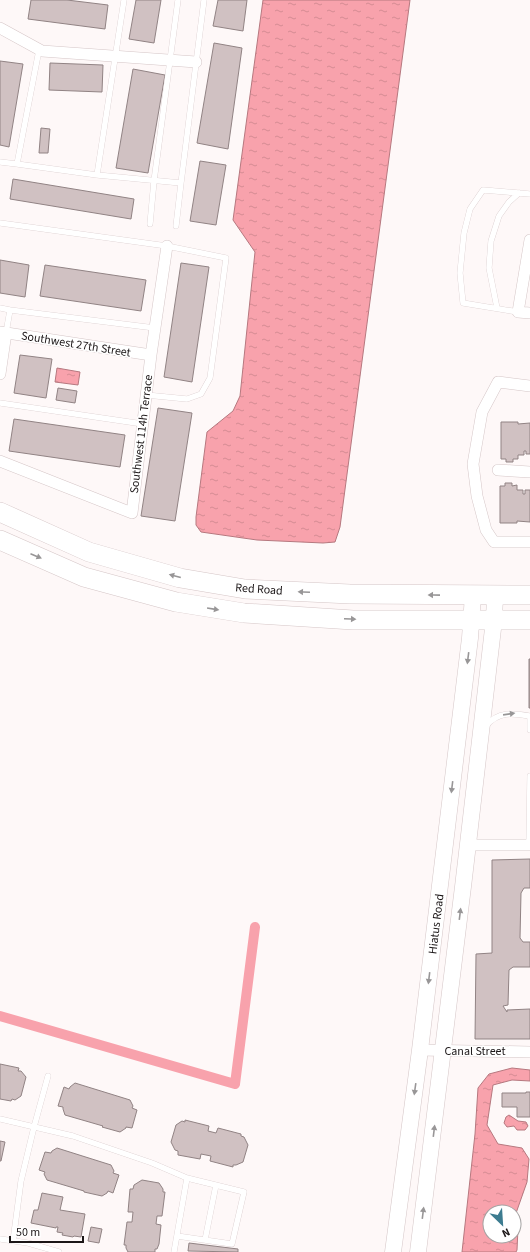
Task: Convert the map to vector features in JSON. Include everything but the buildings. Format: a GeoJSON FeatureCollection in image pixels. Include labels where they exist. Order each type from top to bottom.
{"type":"FeatureCollection","features":[{"type":"Feature","properties":{"kind":"highway","name":"Red Road"},"geometry":{"type":"LineString","coordinates":[[0,512],[89,552],[180,578],[245,589],[350,594],[530,595]]}},
{"type":"Feature","properties":{"kind":"highway"},"geometry":{"type":"LineString","coordinates":[[0,523],[10,528],[36,528]]}},
{"type":"Feature","properties":{"kind":"highway","name":"Red Road"},"geometry":{"type":"LineString","coordinates":[[0,540],[84,577],[176,602],[244,614],[353,620],[530,620]]}},
{"type":"Feature","properties":{"kind":"main road","name":"Hiatus Road"},"geometry":{"type":"LineString","coordinates":[[393,1252],[420,1050],[471,619],[472,595]]}},
{"type":"Feature","properties":{"kind":"main road","name":"Hiatus Road"},"geometry":{"type":"LineString","coordinates":[[418,1252],[469,845],[494,620],[495,596]]}},
{"type":"Feature","properties":{"kind":"street"},"geometry":{"type":"LineString","coordinates":[[0,28],[42,51],[196,62]]}},
{"type":"Feature","properties":{"kind":"street"},"geometry":{"type":"LineString","coordinates":[[530,240],[518,312],[530,313]]}},
{"type":"Feature","properties":{"kind":"street","name":"Southwest 114h Terrace"},"geometry":{"type":"LineString","coordinates":[[0,461],[132,513],[151,355],[167,246]]}},
{"type":"Feature","properties":{"kind":"street"},"geometry":{"type":"LineString","coordinates":[[0,374],[3,333]]}},
{"type":"Feature","properties":{"kind":"street","name":"Southwest 27th Street"},"geometry":{"type":"LineString","coordinates":[[3,333],[151,355]]}},
{"type":"Feature","properties":{"kind":"street"},"geometry":{"type":"LineString","coordinates":[[530,386],[498,382],[482,412],[474,464],[477,496],[486,530],[494,542],[530,542]]}},
{"type":"Feature","properties":{"kind":"street"},"geometry":{"type":"LineString","coordinates":[[498,470],[530,472]]}},
{"type":"Feature","properties":{"kind":"street"},"geometry":{"type":"LineString","coordinates":[[469,845],[530,845]]}},
{"type":"Feature","properties":{"kind":"street","name":"Canal Street"},"geometry":{"type":"LineString","coordinates":[[420,1050],[530,1052]]}},
{"type":"Feature","properties":{"kind":"lane"},"geometry":{"type":"LineString","coordinates":[[97,175],[124,0]]}},
{"type":"Feature","properties":{"kind":"lane"},"geometry":{"type":"LineString","coordinates":[[150,224],[154,181],[178,0]]}},
{"type":"Feature","properties":{"kind":"lane"},"geometry":{"type":"LineString","coordinates":[[176,226],[204,0]]}},
{"type":"Feature","properties":{"kind":"lane"},"geometry":{"type":"LineString","coordinates":[[17,164],[39,50]]}},
{"type":"Feature","properties":{"kind":"lane"},"geometry":{"type":"LineString","coordinates":[[0,162],[97,175],[181,183]]}},
{"type":"Feature","properties":{"kind":"lane"},"geometry":{"type":"LineString","coordinates":[[518,312],[463,302],[460,273],[464,233],[470,209],[483,190],[530,194]]}},
{"type":"Feature","properties":{"kind":"lane"},"geometry":{"type":"LineString","coordinates":[[498,308],[488,268],[491,241],[499,216],[519,193]]}},
{"type":"Feature","properties":{"kind":"lane"},"geometry":{"type":"LineString","coordinates":[[0,223],[167,246],[226,258],[210,378],[201,394],[187,399],[146,394]]}},
{"type":"Feature","properties":{"kind":"lane"},"geometry":{"type":"LineString","coordinates":[[0,308],[155,328]]}},
{"type":"Feature","properties":{"kind":"lane"},"geometry":{"type":"LineString","coordinates":[[3,333],[10,310]]}},
{"type":"Feature","properties":{"kind":"lane"},"geometry":{"type":"LineString","coordinates":[[0,403],[143,424]]}},
{"type":"Feature","properties":{"kind":"lane"},"geometry":{"type":"LineString","coordinates":[[481,733],[496,716],[515,713],[530,716],[530,730]]}},
{"type":"Feature","properties":{"kind":"lane"},"geometry":{"type":"LineString","coordinates":[[530,776],[530,845]]}},
{"type":"Feature","properties":{"kind":"lane"},"geometry":{"type":"LineString","coordinates":[[13,1241],[21,1181],[48,1076]]}},
{"type":"Feature","properties":{"kind":"lane"},"geometry":{"type":"LineString","coordinates":[[0,1119],[73,1136],[152,1163],[187,1178],[244,1192],[232,1244],[177,1236]]}},
{"type":"Feature","properties":{"kind":"lane"},"geometry":{"type":"LineString","coordinates":[[174,1252],[187,1178]]}},
{"type":"Feature","properties":{"kind":"lane"},"geometry":{"type":"LineString","coordinates":[[205,1240],[216,1185]]}},
{"type":"Feature","properties":{"kind":"lane"},"geometry":{"type":"LineString","coordinates":[[0,1240],[28,1243],[60,1252]]}},
{"type":"Feature","properties":{"kind":"water"},"geometry":{"type":"Polygon","coordinates":[[[263,0],[410,0],[340,527],[335,542],[323,543],[257,540],[201,532],[196,525],[207,432],[233,411],[240,396],[255,252],[233,220],[263,0]]]}},
{"type":"Feature","properties":{"kind":"water"},"geometry":{"type":"Polygon","coordinates":[[[57,368],[80,372],[78,385],[55,382],[57,368]]]}},
{"type":"Feature","properties":{"kind":"water"},"geometry":{"type":"Polygon","coordinates":[[[512,1068],[530,1070],[530,1081],[512,1080],[493,1085],[487,1125],[498,1144],[522,1148],[529,1159],[527,1182],[519,1204],[482,1204],[482,1244],[517,1244],[516,1252],[462,1252],[475,1134],[478,1088],[489,1074],[512,1068]]]}},
{"type":"Feature","properties":{"kind":"water"},"geometry":{"type":"Polygon","coordinates":[[[509,1115],[518,1121],[526,1122],[528,1126],[525,1130],[517,1130],[514,1126],[507,1127],[504,1123],[506,1117],[509,1115]]]}},
{"type":"Feature","properties":{"kind":"waterway"},"geometry":{"type":"LineString","coordinates":[[0,1016],[235,1084],[255,927]]}}]}
